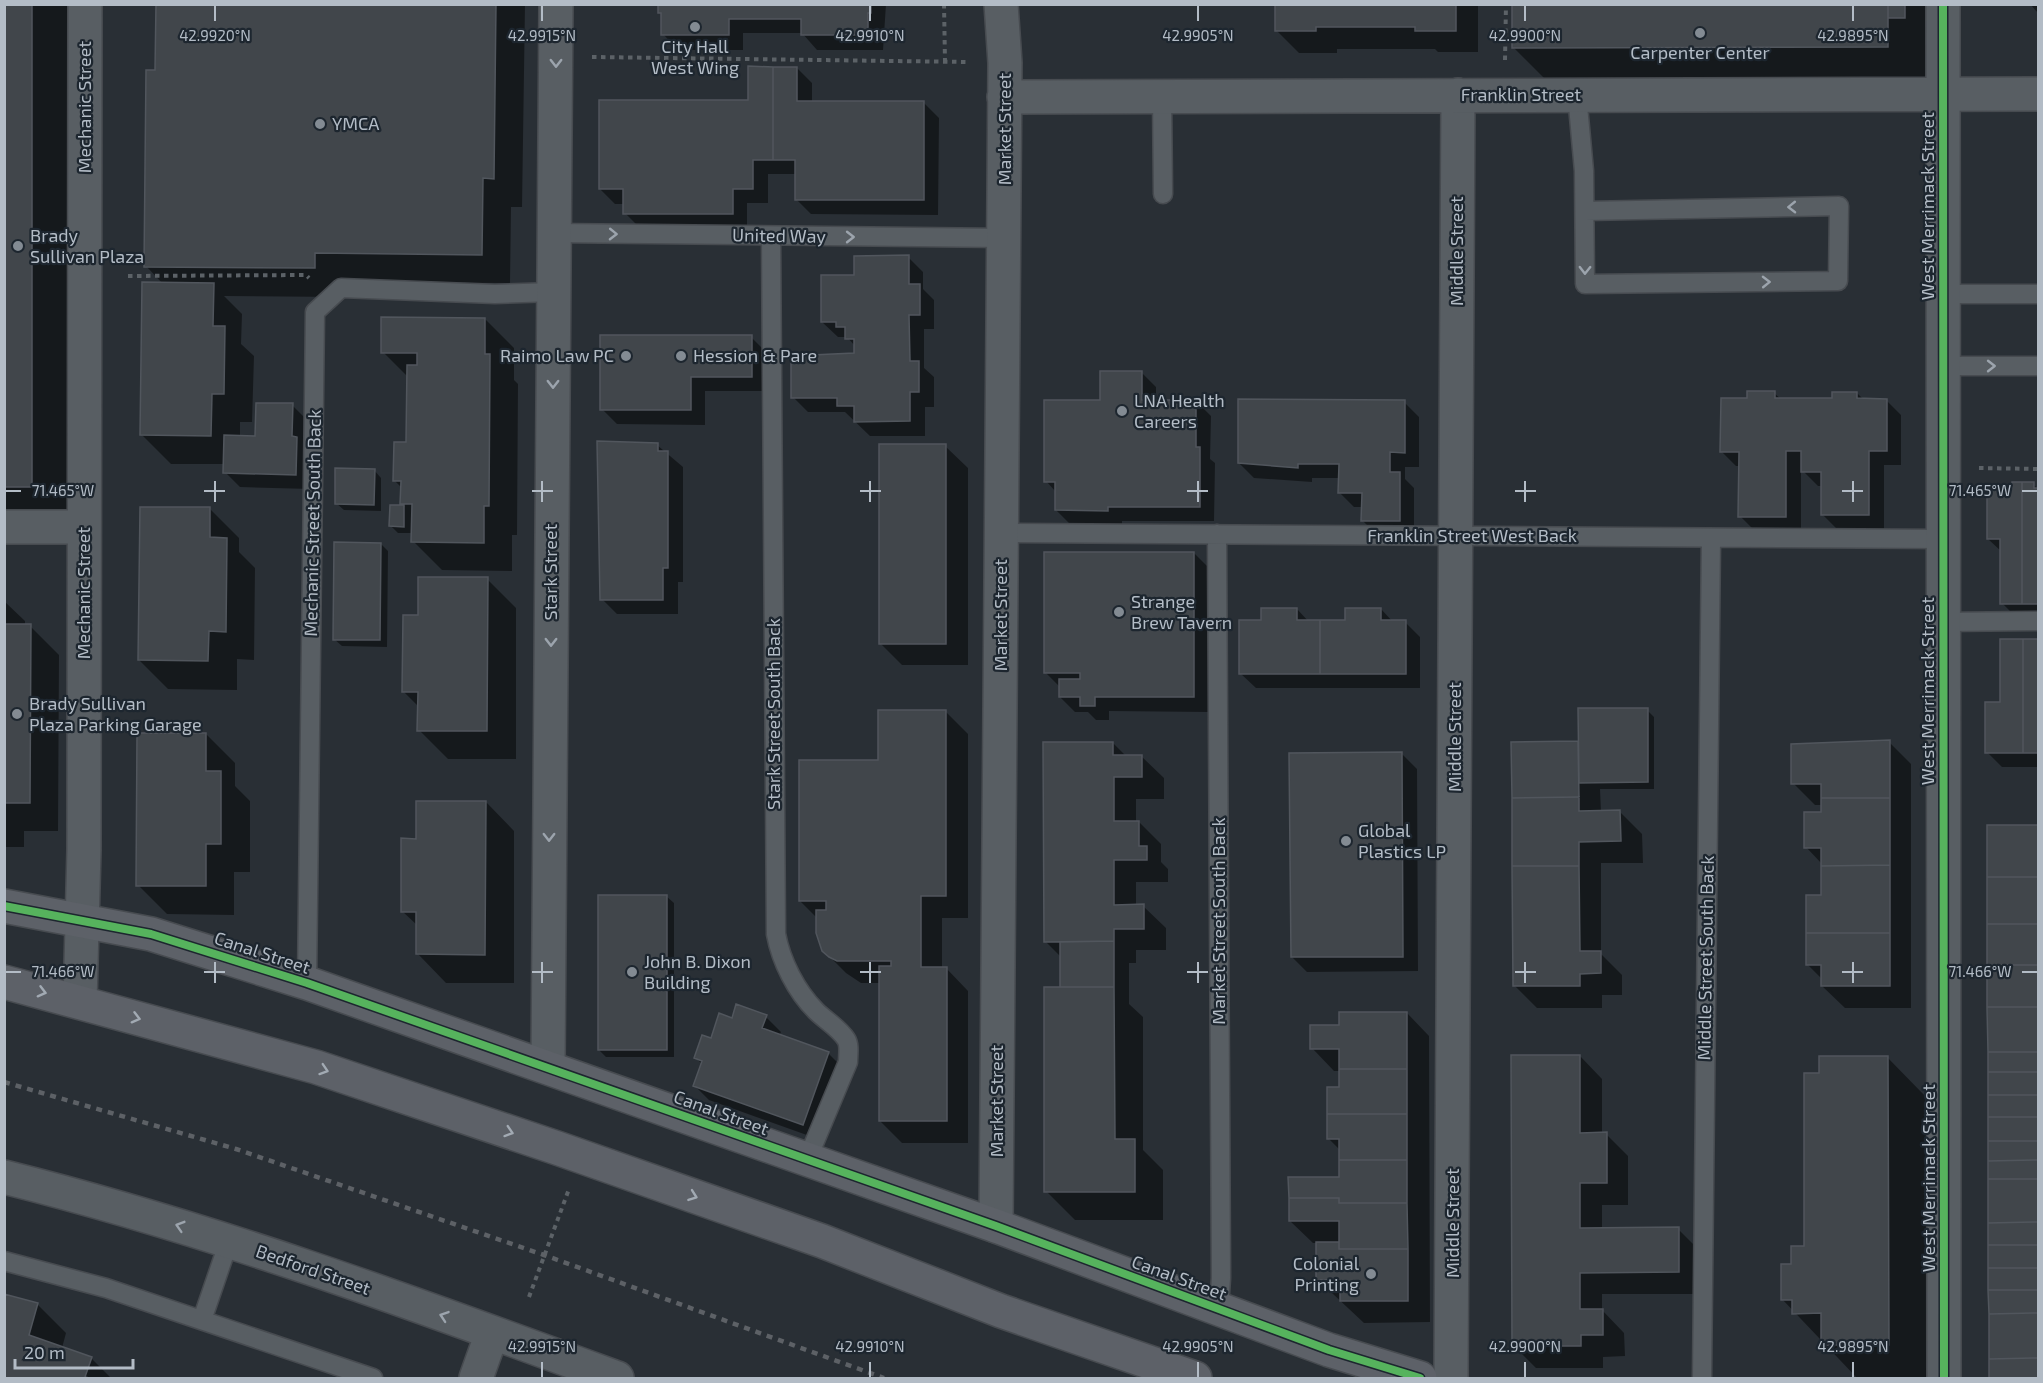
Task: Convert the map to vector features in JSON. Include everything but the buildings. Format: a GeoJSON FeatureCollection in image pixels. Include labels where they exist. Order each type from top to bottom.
{"type":"FeatureCollection","features":[{"type":"Feature","properties":{"kind":"street","name":"Mechanic Street"},"geometry":{"type":"LineString","coordinates":[[80,1002],[85,4]]}},
{"type":"Feature","properties":{"kind":"street","name":"Stark Street"},"geometry":{"type":"LineString","coordinates":[[548,1067],[556,4]]}},
{"type":"Feature","properties":{"kind":"street","name":"Market Street"},"geometry":{"type":"LineString","coordinates":[[996,1226],[1005,63],[1001,4]]}},
{"type":"Feature","properties":{"kind":"street","name":"West Merrimack Street"},"geometry":{"type":"LineString","coordinates":[[1943,4],[1944,1378]]}},
{"type":"Feature","properties":{"kind":"street","name":"Franklin Street"},"geometry":{"type":"LineString","coordinates":[[1004,97],[2038,94]]}},
{"type":"Feature","properties":{"kind":"street","name":"Middle Street"},"geometry":{"type":"LineString","coordinates":[[1451,1378],[1458,95]]}},
{"type":"Feature","properties":{"kind":"street"},"geometry":{"type":"LineString","coordinates":[[4,527],[84,527]]}},
{"type":"Feature","properties":{"kind":"street","name":"Canal Street"},"geometry":{"type":"LineString","coordinates":[[4,906],[82,919],[151,934],[307,983],[996,1226],[1329,1350],[1420,1378]]}},
{"type":"Feature","properties":{"kind":"street"},"geometry":{"type":"LineString","coordinates":[[4,982],[316,1067],[546,1144],[822,1241],[1001,1311],[1195,1378]]}},
{"type":"Feature","properties":{"kind":"street","name":"Bedford Street"},"geometry":{"type":"LineString","coordinates":[[4,1177],[86,1197],[229,1241],[617,1378]]}},
{"type":"Feature","properties":{"kind":"street"},"geometry":{"type":"LineString","coordinates":[[476,1378],[492,1333]]}},
{"type":"Feature","properties":{"kind":"lane"},"geometry":{"type":"LineString","coordinates":[[1577,95],[1585,211],[1585,284],[1839,281],[1839,206],[1585,211]]}},
{"type":"Feature","properties":{"kind":"lane"},"geometry":{"type":"LineString","coordinates":[[1162,96],[1163,194]]}},
{"type":"Feature","properties":{"kind":"lane","name":"United Way"},"geometry":{"type":"LineString","coordinates":[[554,233],[1004,238]]}},
{"type":"Feature","properties":{"kind":"lane","name":"Stark Street South Back"},"geometry":{"type":"LineString","coordinates":[[771,236],[776,934],[778,947],[793,979],[814,1010],[846,1039],[849,1047],[848,1062],[807,1160]]}},
{"type":"Feature","properties":{"kind":"lane"},"geometry":{"type":"LineString","coordinates":[[330,298],[341,288],[495,294],[554,292]]}},
{"type":"Feature","properties":{"kind":"lane"},"geometry":{"type":"LineString","coordinates":[[1943,294],[2038,294]]}},
{"type":"Feature","properties":{"kind":"lane","name":"Mechanic Street South Back"},"geometry":{"type":"LineString","coordinates":[[307,983],[315,312],[330,298]]}},
{"type":"Feature","properties":{"kind":"lane"},"geometry":{"type":"LineString","coordinates":[[1943,366],[2038,366]]}},
{"type":"Feature","properties":{"kind":"lane","name":"Franklin Street West Back"},"geometry":{"type":"LineString","coordinates":[[1001,533],[1943,539]]}},
{"type":"Feature","properties":{"kind":"lane","name":"Market Street South Back"},"geometry":{"type":"LineString","coordinates":[[1217,534],[1221,1266],[1219,1308]]}},
{"type":"Feature","properties":{"kind":"lane","name":"Middle Street South Back"},"geometry":{"type":"LineString","coordinates":[[1702,1378],[1711,538]]}},
{"type":"Feature","properties":{"kind":"lane"},"geometry":{"type":"LineString","coordinates":[[1943,622],[2038,621]]}},
{"type":"Feature","properties":{"kind":"lane"},"geometry":{"type":"LineString","coordinates":[[202,1320],[229,1241]]}},
{"type":"Feature","properties":{"kind":"lane"},"geometry":{"type":"LineString","coordinates":[[4,1261],[106,1288],[373,1378]]}},
{"type":"Feature","properties":{"kind":"path"},"geometry":{"type":"LineString","coordinates":[[944,4],[945,62]]}},
{"type":"Feature","properties":{"kind":"path"},"geometry":{"type":"LineString","coordinates":[[1505,70],[1506,4]]}},
{"type":"Feature","properties":{"kind":"path"},"geometry":{"type":"LineString","coordinates":[[591,57],[1005,63]]}},
{"type":"Feature","properties":{"kind":"path"},"geometry":{"type":"LineString","coordinates":[[128,276],[306,275],[330,298]]}},
{"type":"Feature","properties":{"kind":"path"},"geometry":{"type":"LineString","coordinates":[[1978,468],[2038,469]]}},
{"type":"Feature","properties":{"kind":"path"},"geometry":{"type":"LineString","coordinates":[[529,1297],[570,1186]]}},
{"type":"Feature","properties":{"kind":"railway"},"geometry":{"type":"LineString","coordinates":[[4,1082],[236,1149],[544,1255],[884,1378]]}},
{"type":"Feature","properties":{"kind":"cycle path"},"geometry":{"type":"LineString","coordinates":[[1943,4],[1944,1378]]}},
{"type":"Feature","properties":{"kind":"cycle path"},"geometry":{"type":"LineString","coordinates":[[4,906],[151,934],[307,983],[996,1226],[1329,1350],[1420,1378]]}},
{"type":"Feature","properties":{"kind":"place","name":"City Hall West Wing"},"geometry":{"type":"Point","coordinates":[695,27]}},
{"type":"Feature","properties":{"kind":"place","name":"Carpenter Center"},"geometry":{"type":"Point","coordinates":[1700,33]}},
{"type":"Feature","properties":{"kind":"place","name":"YMCA"},"geometry":{"type":"Point","coordinates":[320,124]}},
{"type":"Feature","properties":{"kind":"place","name":"Brady Sullivan Plaza"},"geometry":{"type":"Point","coordinates":[18,246]}},
{"type":"Feature","properties":{"kind":"place","name":"Raimo Law PC"},"geometry":{"type":"Point","coordinates":[626,356]}},
{"type":"Feature","properties":{"kind":"place","name":"Hession & Pare"},"geometry":{"type":"Point","coordinates":[681,356]}},
{"type":"Feature","properties":{"kind":"place","name":"LNA Health Careers"},"geometry":{"type":"Point","coordinates":[1122,411]}},
{"type":"Feature","properties":{"kind":"place","name":"Strange Brew Tavern"},"geometry":{"type":"Point","coordinates":[1119,612]}},
{"type":"Feature","properties":{"kind":"place","name":"Brady Sullivan Plaza Parking Garage"},"geometry":{"type":"Point","coordinates":[17,714]}},
{"type":"Feature","properties":{"kind":"place","name":"Global Plastics LP"},"geometry":{"type":"Point","coordinates":[1346,841]}},
{"type":"Feature","properties":{"kind":"place","name":"John B. Dixon Building"},"geometry":{"type":"Point","coordinates":[632,972]}},
{"type":"Feature","properties":{"kind":"place","name":"Colonial Printing"},"geometry":{"type":"Point","coordinates":[1371,1274]}}]}
